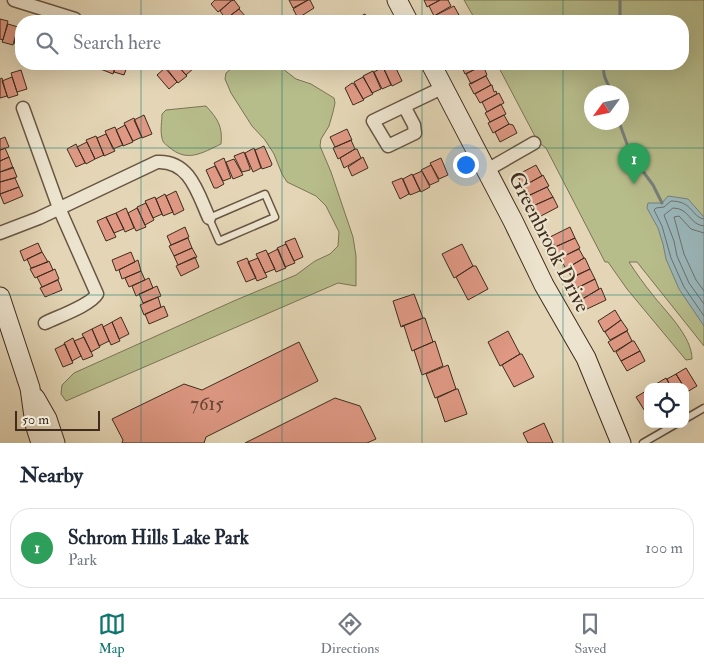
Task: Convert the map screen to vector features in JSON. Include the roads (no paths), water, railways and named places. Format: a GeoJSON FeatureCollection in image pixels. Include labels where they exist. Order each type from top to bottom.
{"type":"FeatureCollection","features":[{"type":"Feature","properties":{"kind":"street"},"geometry":{"type":"LineString","coordinates":[[14,0],[62,15]]}},
{"type":"Feature","properties":{"kind":"street"},"geometry":{"type":"LineString","coordinates":[[397,0],[405,15]]}},
{"type":"Feature","properties":{"kind":"street","name":"Greenbrook Drive"},"geometry":{"type":"LineString","coordinates":[[434,70],[544,285],[586,358],[621,443]]}},
{"type":"Feature","properties":{"kind":"street"},"geometry":{"type":"LineString","coordinates":[[404,106],[414,125],[415,133],[388,146],[373,121],[404,106],[444,87]]}},
{"type":"Feature","properties":{"kind":"street"},"geometry":{"type":"LineString","coordinates":[[23,108],[59,208],[97,294],[95,298],[88,302],[45,323]]}},
{"type":"Feature","properties":{"kind":"street"},"geometry":{"type":"LineString","coordinates":[[487,170],[534,143]]}},
{"type":"Feature","properties":{"kind":"street"},"geometry":{"type":"LineString","coordinates":[[0,233],[59,208],[157,162],[176,165],[186,172],[209,218]]}},
{"type":"Feature","properties":{"kind":"street"},"geometry":{"type":"LineString","coordinates":[[0,297],[30,388],[35,424],[41,443]]}},
{"type":"Feature","properties":{"kind":"street"},"geometry":{"type":"LineString","coordinates":[[30,388],[48,419],[55,443]]}},
{"type":"Feature","properties":{"kind":"lane"},"geometry":{"type":"LineString","coordinates":[[265,194],[275,217],[219,241],[209,218],[265,194]]}},
{"type":"Feature","properties":{"kind":"lane"},"geometry":{"type":"LineString","coordinates":[[689,417],[704,408]]}},
{"type":"Feature","properties":{"kind":"lane"},"geometry":{"type":"LineString","coordinates":[[643,443],[669,428]]}},
{"type":"Feature","properties":{"kind":"water"},"geometry":{"type":"Polygon","coordinates":[[[668,196],[688,199],[704,217],[704,326],[679,289],[666,259],[658,228],[647,208],[648,203],[662,203],[668,196]]]}},
{"type":"Feature","properties":{"kind":"waterway"},"geometry":{"type":"LineString","coordinates":[[620,0],[620,15]]}},
{"type":"Feature","properties":{"kind":"waterway"},"geometry":{"type":"LineString","coordinates":[[604,70],[608,85]]}},
{"type":"Feature","properties":{"kind":"waterway"},"geometry":{"type":"LineString","coordinates":[[622,130],[631,155],[653,185],[662,203]]}},
{"type":"Feature","properties":{"kind":"place","name":"Schrom Hills Lake Park"},"geometry":{"type":"Point","coordinates":[634,184]}}]}
